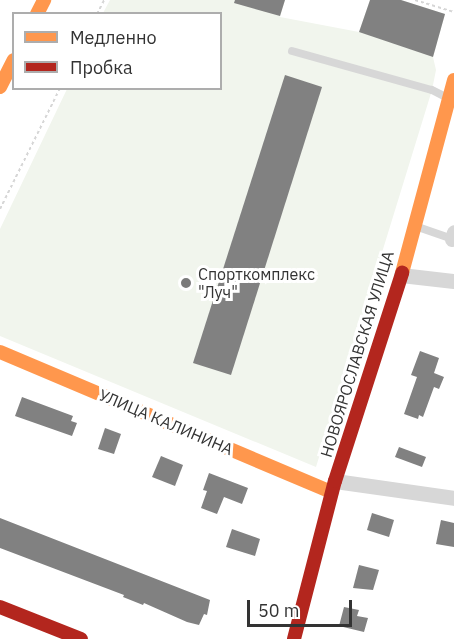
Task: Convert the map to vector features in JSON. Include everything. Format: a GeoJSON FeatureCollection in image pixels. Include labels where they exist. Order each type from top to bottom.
{"type":"FeatureCollection","features":[{"type":"Feature","properties":{"kind":"street"},"geometry":{"type":"LineString","coordinates":[[0,87],[12,64]]}},
{"type":"Feature","properties":{"kind":"street","name":"НОВОЯРОСЛАВСКАЯ УЛИЦА"},"geometry":{"type":"LineString","coordinates":[[294,639],[333,486],[401,275],[454,80]]}},
{"type":"Feature","properties":{"kind":"street"},"geometry":{"type":"LineString","coordinates":[[401,275],[454,281]]}},
{"type":"Feature","properties":{"kind":"street","name":"УЛИЦА КАЛИНИНА"},"geometry":{"type":"LineString","coordinates":[[0,352],[333,486],[454,498]]}},
{"type":"Feature","properties":{"kind":"street"},"geometry":{"type":"LineString","coordinates":[[0,607],[81,639]]}},
{"type":"Feature","properties":{"kind":"lane"},"geometry":{"type":"LineString","coordinates":[[292,51],[432,90],[448,98]]}},
{"type":"Feature","properties":{"kind":"lane"},"geometry":{"type":"LineString","coordinates":[[413,225],[453,236]]}},
{"type":"Feature","properties":{"kind":"path"},"geometry":{"type":"LineString","coordinates":[[415,0],[454,12]]}},
{"type":"Feature","properties":{"kind":"path"},"geometry":{"type":"LineString","coordinates":[[0,209],[59,90]]}},
{"type":"Feature","properties":{"kind":"shaded area","name":"Спорткомплекс \"Луч\""},"geometry":{"type":"Polygon","coordinates":[[[110,0],[285,0],[280,17],[359,32],[370,0],[401,0],[445,14],[433,57],[436,70],[432,90],[316,467],[0,336],[0,229],[67,90],[222,90],[222,12],[104,12],[110,0]]]}},
{"type":"Feature","properties":{"kind":"building"},"geometry":{"type":"Polygon","coordinates":[[[235,0],[285,0],[280,16],[234,3],[235,0]]]}},
{"type":"Feature","properties":{"kind":"building"},"geometry":{"type":"Polygon","coordinates":[[[370,0],[401,0],[445,14],[433,57],[359,32],[370,0]]]}},
{"type":"Feature","properties":{"kind":"building"},"geometry":{"type":"Polygon","coordinates":[[[285,75],[322,87],[231,375],[193,363],[285,75]]]}},
{"type":"Feature","properties":{"kind":"building"},"geometry":{"type":"Polygon","coordinates":[[[420,351],[439,358],[434,373],[444,377],[439,389],[434,387],[423,417],[419,415],[418,419],[404,414],[417,377],[411,375],[420,351]]]}},
{"type":"Feature","properties":{"kind":"building"},"geometry":{"type":"Polygon","coordinates":[[[22,397],[73,416],[71,421],[77,423],[72,436],[15,416],[22,397]]]}},
{"type":"Feature","properties":{"kind":"building"},"geometry":{"type":"Polygon","coordinates":[[[105,428],[121,434],[114,454],[98,449],[105,428]]]}},
{"type":"Feature","properties":{"kind":"building"},"geometry":{"type":"Polygon","coordinates":[[[399,447],[426,457],[422,467],[395,457],[399,447]]]}},
{"type":"Feature","properties":{"kind":"building"},"geometry":{"type":"Polygon","coordinates":[[[161,456],[183,465],[175,486],[152,477],[161,456]]]}},
{"type":"Feature","properties":{"kind":"building"},"geometry":{"type":"Polygon","coordinates":[[[209,473],[248,488],[242,504],[224,497],[217,514],[201,508],[207,491],[203,490],[209,473]]]}},
{"type":"Feature","properties":{"kind":"building"},"geometry":{"type":"Polygon","coordinates":[[[372,513],[394,520],[389,537],[367,530],[372,513]]]}},
{"type":"Feature","properties":{"kind":"building"},"geometry":{"type":"Polygon","coordinates":[[[0,518],[210,600],[207,615],[204,614],[199,625],[187,622],[144,603],[143,605],[123,597],[124,595],[0,548],[0,518]]]}},
{"type":"Feature","properties":{"kind":"building"},"geometry":{"type":"Polygon","coordinates":[[[441,520],[454,523],[454,547],[436,544],[441,520]]]}},
{"type":"Feature","properties":{"kind":"building"},"geometry":{"type":"Polygon","coordinates":[[[232,529],[260,539],[255,556],[226,547],[232,529]]]}},
{"type":"Feature","properties":{"kind":"building"},"geometry":{"type":"Polygon","coordinates":[[[359,565],[379,570],[373,590],[353,588],[359,565]]]}},
{"type":"Feature","properties":{"kind":"building"},"geometry":{"type":"Polygon","coordinates":[[[344,607],[359,610],[357,616],[368,618],[364,632],[339,626],[344,607]]]}},
{"type":"Feature","properties":{"kind":"traffic: slow"},"geometry":{"type":"LineString","coordinates":[[38,12],[44,0]]}},
{"type":"Feature","properties":{"kind":"traffic: slow"},"geometry":{"type":"LineString","coordinates":[[0,87],[12,64]]}},
{"type":"Feature","properties":{"kind":"traffic: slow"},"geometry":{"type":"LineString","coordinates":[[402,273],[454,80]]}},
{"type":"Feature","properties":{"kind":"traffic: slow"},"geometry":{"type":"LineString","coordinates":[[0,352],[332,492]]}},
{"type":"Feature","properties":{"kind":"traffic: jam"},"geometry":{"type":"LineString","coordinates":[[294,639],[335,481],[402,273]]}},
{"type":"Feature","properties":{"kind":"traffic: jam"},"geometry":{"type":"LineString","coordinates":[[0,607],[81,639]]}},
{"type":"Feature","properties":{"kind":"place","name":"Спорткомплекс \"Луч\""},"geometry":{"type":"Point","coordinates":[186,283]}}]}
